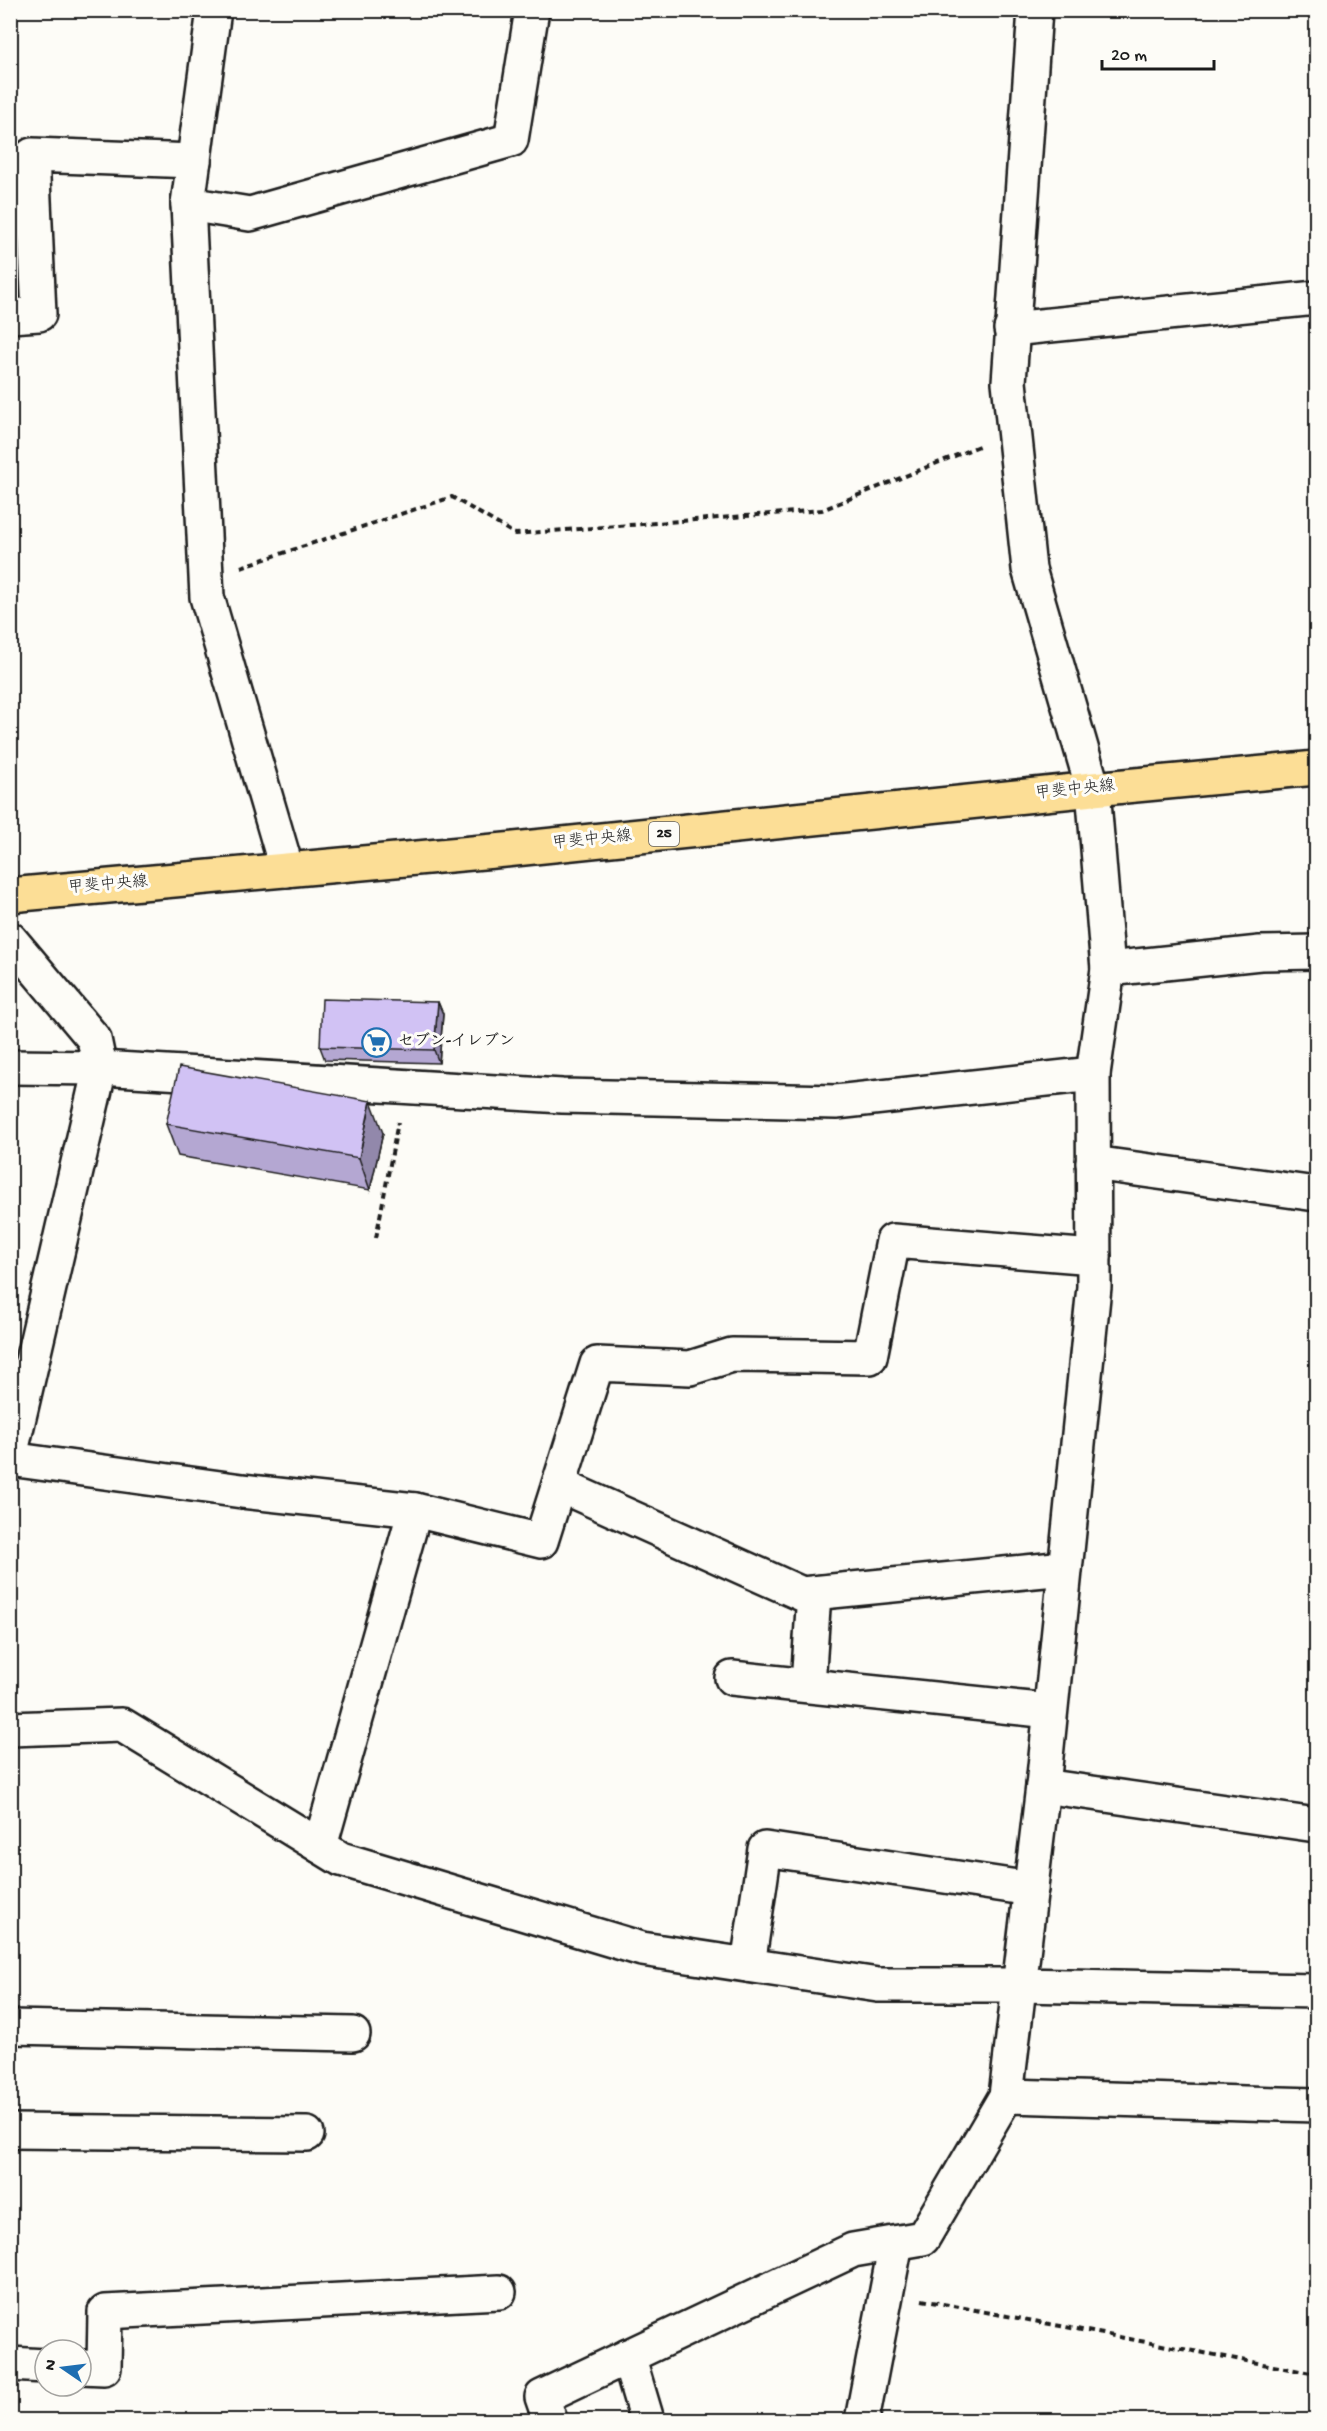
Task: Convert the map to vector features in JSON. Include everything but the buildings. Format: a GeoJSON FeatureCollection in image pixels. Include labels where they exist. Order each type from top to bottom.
{"type":"FeatureCollection","features":[{"type":"Feature","properties":{"kind":"main road","name":"甲斐中央線"},"geometry":{"type":"LineString","coordinates":[[10,895],[505,850],[1317,768]]}},
{"type":"Feature","properties":{"kind":"street"},"geometry":{"type":"LineString","coordinates":[[214,10],[188,204],[207,597],[287,870]]}},
{"type":"Feature","properties":{"kind":"street"},"geometry":{"type":"LineString","coordinates":[[188,204],[250,214],[511,140],[532,10]]}},
{"type":"Feature","properties":{"kind":"street"},"geometry":{"type":"LineString","coordinates":[[550,2421],[542,2397],[853,2250],[923,2238],[1006,2096],[1042,1786],[1094,1287],[1093,1074],[1108,969],[1093,789],[1029,569],[1009,382],[1035,10]]}},
{"type":"Feature","properties":{"kind":"street"},"geometry":{"type":"LineString","coordinates":[[10,316],[39,314],[32,155],[194,161]]}},
{"type":"Feature","properties":{"kind":"street"},"geometry":{"type":"LineString","coordinates":[[1011,329],[1317,298]]}},
{"type":"Feature","properties":{"kind":"street"},"geometry":{"type":"LineString","coordinates":[[10,939],[94,1039],[100,1068],[10,1458],[242,1491],[415,1510],[541,1541],[597,1364],[690,1368],[732,1354],[870,1357],[893,1241],[1094,1257]]}},
{"type":"Feature","properties":{"kind":"street"},"geometry":{"type":"LineString","coordinates":[[1108,969],[1260,953],[1317,952]]}},
{"type":"Feature","properties":{"kind":"street"},"geometry":{"type":"LineString","coordinates":[[10,1067],[100,1068],[562,1096],[836,1102],[1093,1074]]}},
{"type":"Feature","properties":{"kind":"street"},"geometry":{"type":"LineString","coordinates":[[1093,1163],[1317,1194]]}},
{"type":"Feature","properties":{"kind":"street"},"geometry":{"type":"LineString","coordinates":[[559,1485],[802,1594],[1065,1568]]}},
{"type":"Feature","properties":{"kind":"street"},"geometry":{"type":"LineString","coordinates":[[320,1846],[415,1510]]}},
{"type":"Feature","properties":{"kind":"street"},"geometry":{"type":"LineString","coordinates":[[808,1685],[814,1593]]}},
{"type":"Feature","properties":{"kind":"street"},"geometry":{"type":"LineString","coordinates":[[732,1678],[1050,1712]]}},
{"type":"Feature","properties":{"kind":"street"},"geometry":{"type":"LineString","coordinates":[[10,1729],[122,1725],[340,1859],[642,1949],[878,1985],[1019,1985],[1317,1991]]}},
{"type":"Feature","properties":{"kind":"street"},"geometry":{"type":"LineString","coordinates":[[1042,1786],[1317,1825]]}},
{"type":"Feature","properties":{"kind":"street"},"geometry":{"type":"LineString","coordinates":[[748,1965],[765,1849],[1030,1889]]}},
{"type":"Feature","properties":{"kind":"street"},"geometry":{"type":"LineString","coordinates":[[10,2027],[353,2034]]}},
{"type":"Feature","properties":{"kind":"street"},"geometry":{"type":"LineString","coordinates":[[1006,2096],[1317,2105]]}},
{"type":"Feature","properties":{"kind":"street"},"geometry":{"type":"LineString","coordinates":[[10,2131],[308,2134]]}},
{"type":"Feature","properties":{"kind":"street"},"geometry":{"type":"LineString","coordinates":[[862,2421],[896,2243]]}},
{"type":"Feature","properties":{"kind":"street"},"geometry":{"type":"LineString","coordinates":[[93,2368],[104,2368],[105,2312],[500,2292]]}},
{"type":"Feature","properties":{"kind":"street"},"geometry":{"type":"LineString","coordinates":[[628,2356],[647,2421]]}},
{"type":"Feature","properties":{"kind":"street"},"geometry":{"type":"LineString","coordinates":[[10,2364],[33,2365]]}},
{"type":"Feature","properties":{"kind":"path"},"geometry":{"type":"LineString","coordinates":[[206,579],[452,497],[515,534],[822,510],[1014,432]]}},
{"type":"Feature","properties":{"kind":"path"},"geometry":{"type":"LineString","coordinates":[[376,1238],[405,1086]]}},
{"type":"Feature","properties":{"kind":"path"},"geometry":{"type":"LineString","coordinates":[[886,2294],[1317,2374]]}},
{"type":"Feature","properties":{"kind":"place","name":"セブン-イレブン"},"geometry":{"type":"Point","coordinates":[377,1042]}}]}
